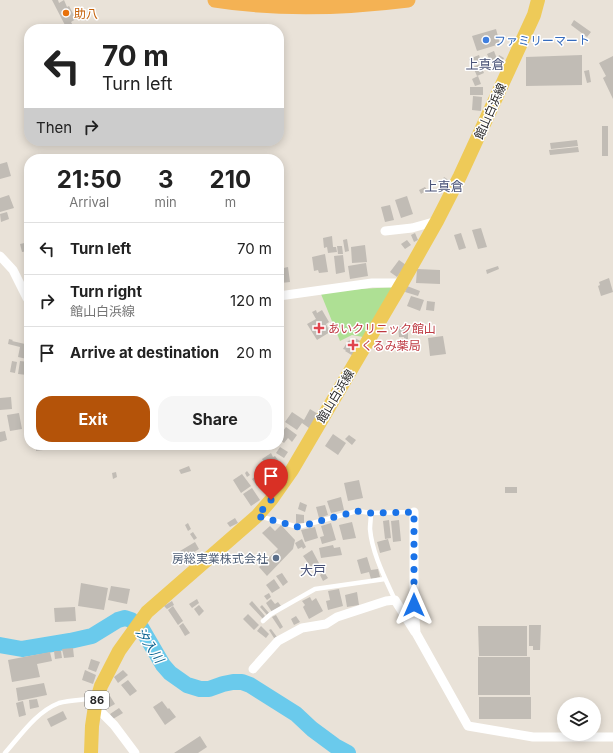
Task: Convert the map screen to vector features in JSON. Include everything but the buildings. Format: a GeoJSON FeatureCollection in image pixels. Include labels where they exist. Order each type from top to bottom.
{"type":"FeatureCollection","features":[{"type":"Feature","properties":{"kind":"highway"},"geometry":{"type":"LineString","coordinates":[[215,0],[257,5],[307,7],[408,0]]}},
{"type":"Feature","properties":{"kind":"main road","name":"館山白浜線"},"geometry":{"type":"LineString","coordinates":[[90,753],[96,702],[101,686],[119,651],[147,612],[257,516],[271,500],[292,470],[437,221],[476,141],[532,18],[538,0]]}},
{"type":"Feature","properties":{"kind":"street"},"geometry":{"type":"LineString","coordinates":[[386,231],[412,228],[437,221]]}},
{"type":"Feature","properties":{"kind":"street"},"geometry":{"type":"LineString","coordinates":[[0,256],[13,270],[24,292]]}},
{"type":"Feature","properties":{"kind":"street"},"geometry":{"type":"LineString","coordinates":[[284,295],[372,284],[402,283]]}},
{"type":"Feature","properties":{"kind":"street"},"geometry":{"type":"LineString","coordinates":[[414,512],[414,605],[416,633]]}},
{"type":"Feature","properties":{"kind":"street"},"geometry":{"type":"LineString","coordinates":[[253,669],[278,641],[302,628],[326,624],[337,617],[386,601],[395,600],[416,633],[468,726],[533,737],[613,737]]}},
{"type":"Feature","properties":{"kind":"street"},"geometry":{"type":"LineString","coordinates":[[96,702],[135,753]]}},
{"type":"Feature","properties":{"kind":"lane"},"geometry":{"type":"LineString","coordinates":[[257,516],[298,527],[357,511],[371,513],[414,512]]}},
{"type":"Feature","properties":{"kind":"lane"},"geometry":{"type":"LineString","coordinates":[[371,513],[370,528],[373,545],[385,579],[395,600]]}},
{"type":"Feature","properties":{"kind":"lane"},"geometry":{"type":"LineString","coordinates":[[263,621],[271,614],[315,589],[385,579]]}},
{"type":"Feature","properties":{"kind":"lane"},"geometry":{"type":"LineString","coordinates":[[6,753],[32,721],[46,710],[60,703],[96,702]]}},
{"type":"Feature","properties":{"kind":"green space"},"geometry":{"type":"Polygon","coordinates":[[[393,287],[363,337],[352,335],[340,341],[321,294],[345,290],[393,287]]]}},
{"type":"Feature","properties":{"kind":"waterway","name":"汐入川"},"geometry":{"type":"LineString","coordinates":[[0,645],[22,649],[70,641],[92,636],[118,620],[125,618],[131,620],[142,629],[163,665],[170,673],[187,685],[200,689],[209,689],[233,682],[242,682],[250,685],[296,714],[312,729],[335,746],[348,753]]}},
{"type":"Feature","properties":{"kind":"place","name":"助八"},"geometry":{"type":"Point","coordinates":[66,13]}},
{"type":"Feature","properties":{"kind":"place","name":"ファミリーマート"},"geometry":{"type":"Point","coordinates":[486,40]}},
{"type":"Feature","properties":{"kind":"place","name":"あいクリニック館山"},"geometry":{"type":"Point","coordinates":[319,328]}},
{"type":"Feature","properties":{"kind":"place","name":"くるみ薬局"},"geometry":{"type":"Point","coordinates":[353,345]}},
{"type":"Feature","properties":{"kind":"place","name":"房総実業株式会社"},"geometry":{"type":"Point","coordinates":[276,558]}},
{"type":"Feature","properties":{"kind":"district","name":"上真倉"},"geometry":{"type":"Point","coordinates":[485,64]}},
{"type":"Feature","properties":{"kind":"district","name":"上真倉"},"geometry":{"type":"Point","coordinates":[444,186]}},
{"type":"Feature","properties":{"kind":"district","name":"大戸"},"geometry":{"type":"Point","coordinates":[313,570]}},
{"type":"Feature","properties":{"kind":"route"},"geometry":{"type":"LineString","coordinates":[[271,500],[257,516],[298,527],[357,511],[371,513],[414,512],[414,605]]}}]}
